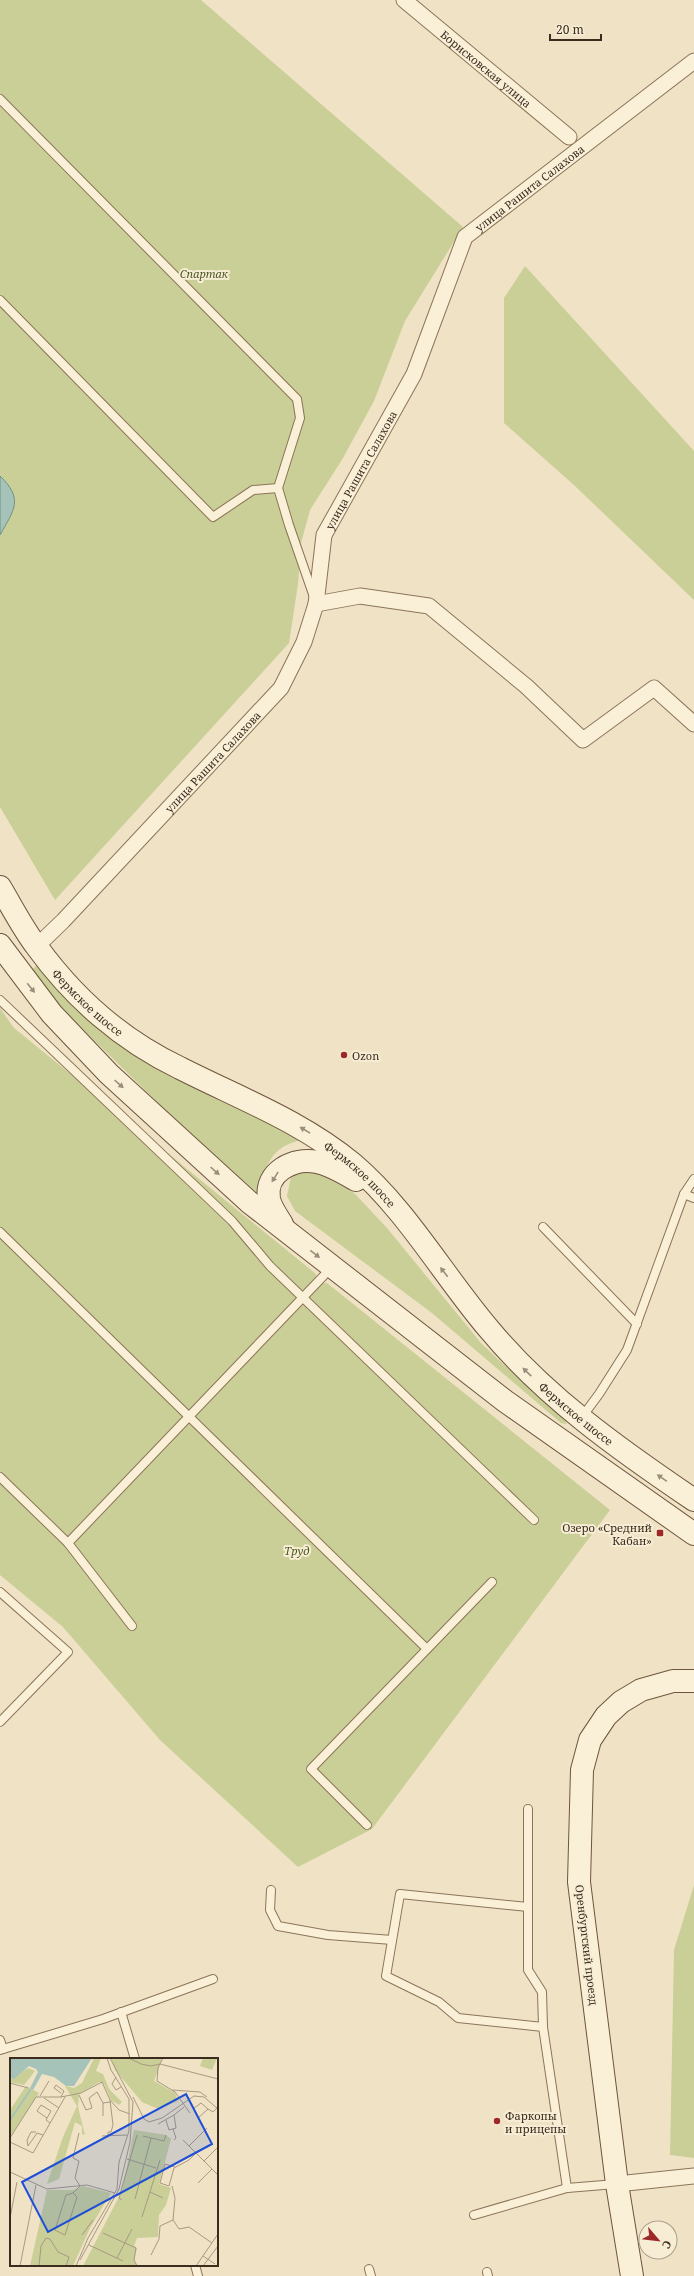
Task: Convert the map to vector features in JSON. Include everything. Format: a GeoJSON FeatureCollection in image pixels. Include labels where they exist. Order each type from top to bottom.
{"type":"FeatureCollection","features":[{"type":"Feature","properties":{"kind":"main road","name":"Фермское шоссе"},"geometry":{"type":"LineString","coordinates":[[0,887],[36,947],[85,1002],[117,1030],[147,1050],[179,1068],[280,1115],[324,1142],[354,1165],[384,1194],[488,1328],[526,1372],[581,1418],[694,1500]]}},
{"type":"Feature","properties":{"kind":"main road"},"geometry":{"type":"LineString","coordinates":[[0,945],[14,967],[52,1014],[109,1074],[249,1202],[506,1401],[694,1534]]}},
{"type":"Feature","properties":{"kind":"main road"},"geometry":{"type":"LineString","coordinates":[[14,967],[36,947]]}},
{"type":"Feature","properties":{"kind":"main road"},"geometry":{"type":"LineString","coordinates":[[290,1234],[274,1212],[269,1199],[270,1186],[275,1175],[284,1165],[298,1162],[316,1162],[332,1167],[384,1194]]}},
{"type":"Feature","properties":{"kind":"main road","name":"Оренбургский проезд"},"geometry":{"type":"LineString","coordinates":[[632,2276],[617,2184],[578,1882],[582,1770],[590,1740],[606,1716],[621,1702],[641,1690],[673,1681],[694,1681]]}},
{"type":"Feature","properties":{"kind":"street","name":"Борисковская улица"},"geometry":{"type":"LineString","coordinates":[[404,0],[569,137]]}},
{"type":"Feature","properties":{"kind":"street","name":"улица Рашита Салахова"},"geometry":{"type":"LineString","coordinates":[[36,947],[63,921],[281,688],[304,642],[316,604],[324,535],[414,374],[465,237],[694,61]]}},
{"type":"Feature","properties":{"kind":"street"},"geometry":{"type":"LineString","coordinates":[[316,604],[360,596],[429,606],[526,686],[583,740],[654,688],[694,724]]}},
{"type":"Feature","properties":{"kind":"street"},"geometry":{"type":"LineString","coordinates":[[617,2184],[694,2176]]}},
{"type":"Feature","properties":{"kind":"lane"},"geometry":{"type":"LineString","coordinates":[[0,99],[297,399],[300,418],[278,488],[316,604]]}},
{"type":"Feature","properties":{"kind":"lane"},"geometry":{"type":"LineString","coordinates":[[0,300],[213,517],[253,490],[278,488]]}},
{"type":"Feature","properties":{"kind":"lane"},"geometry":{"type":"LineString","coordinates":[[0,1000],[232,1221],[270,1266],[304,1297],[534,1520]]}},
{"type":"Feature","properties":{"kind":"lane"},"geometry":{"type":"LineString","coordinates":[[581,1418],[599,1394],[627,1350],[684,1194],[694,1179]]}},
{"type":"Feature","properties":{"kind":"lane"},"geometry":{"type":"LineString","coordinates":[[684,1194],[694,1198]]}},
{"type":"Feature","properties":{"kind":"lane"},"geometry":{"type":"LineString","coordinates":[[543,1227],[637,1324]]}},
{"type":"Feature","properties":{"kind":"lane"},"geometry":{"type":"LineString","coordinates":[[0,1232],[427,1649]]}},
{"type":"Feature","properties":{"kind":"lane"},"geometry":{"type":"LineString","coordinates":[[68,1543],[332,1267]]}},
{"type":"Feature","properties":{"kind":"lane"},"geometry":{"type":"LineString","coordinates":[[0,1477],[68,1543],[132,1626]]}},
{"type":"Feature","properties":{"kind":"lane"},"geometry":{"type":"LineString","coordinates":[[367,1825],[311,1769],[492,1582]]}},
{"type":"Feature","properties":{"kind":"lane"},"geometry":{"type":"LineString","coordinates":[[0,1592],[68,1652],[0,1722]]}},
{"type":"Feature","properties":{"kind":"lane"},"geometry":{"type":"LineString","coordinates":[[528,1809],[528,1970],[542,1992],[543,2027],[567,2188]]}},
{"type":"Feature","properties":{"kind":"lane"},"geometry":{"type":"LineString","coordinates":[[271,1890],[270,1910],[278,1926],[328,1934],[392,1940]]}},
{"type":"Feature","properties":{"kind":"lane"},"geometry":{"type":"LineString","coordinates":[[528,1907],[400,1894],[386,1976],[439,2002],[458,2018],[543,2027]]}},
{"type":"Feature","properties":{"kind":"lane"},"geometry":{"type":"LineString","coordinates":[[0,2040],[1,2049],[121,2012],[213,1978]]}},
{"type":"Feature","properties":{"kind":"lane"},"geometry":{"type":"LineString","coordinates":[[121,2012],[135,2058]]}},
{"type":"Feature","properties":{"kind":"lane"},"geometry":{"type":"LineString","coordinates":[[474,2215],[567,2188],[617,2184]]}},
{"type":"Feature","properties":{"kind":"lane"},"geometry":{"type":"LineString","coordinates":[[195,2266],[198,2276]]}},
{"type":"Feature","properties":{"kind":"green space","name":"Спартак"},"geometry":{"type":"Polygon","coordinates":[[[0,0],[201,0],[463,227],[405,321],[374,401],[343,458],[310,510],[301,543],[298,584],[289,643],[55,900],[0,807],[0,0]]]}},
{"type":"Feature","properties":{"kind":"green space"},"geometry":{"type":"Polygon","coordinates":[[[525,266],[694,451],[694,600],[575,486],[504,423],[504,298],[525,266]]]}},
{"type":"Feature","properties":{"kind":"green space"},"geometry":{"type":"Polygon","coordinates":[[[37,965],[130,1051],[144,1061],[302,1140],[283,1147],[270,1160],[263,1177],[261,1197],[192,1136],[60,1007],[35,974],[33,969],[37,965]]]}},
{"type":"Feature","properties":{"kind":"green space","name":"Труд"},"geometry":{"type":"Polygon","coordinates":[[[0,1008],[14,1028],[316,1274],[316,1284],[327,1283],[610,1510],[372,1829],[298,1867],[160,1740],[63,1627],[0,1575],[0,1008]]]}},
{"type":"Feature","properties":{"kind":"green space"},"geometry":{"type":"Polygon","coordinates":[[[302,1168],[331,1175],[355,1194],[387,1228],[481,1343],[536,1395],[564,1418],[567,1424],[561,1423],[432,1313],[295,1211],[287,1196],[291,1177],[302,1168]]]}},
{"type":"Feature","properties":{"kind":"green space"},"geometry":{"type":"Polygon","coordinates":[[[694,1885],[694,2158],[670,2155],[674,1950],[694,1885]]]}},
{"type":"Feature","properties":{"kind":"water"},"geometry":{"type":"Polygon","coordinates":[[[0,476],[12,491],[14,505],[0,535],[0,476]]]}},
{"type":"Feature","properties":{"kind":"place","name":"Ozon"},"geometry":{"type":"Point","coordinates":[344,1055]}},
{"type":"Feature","properties":{"kind":"place","name":"Озеро «Средний Кабан»"},"geometry":{"type":"Point","coordinates":[660,1533]}},
{"type":"Feature","properties":{"kind":"place","name":"Фаркопы и прицепы"},"geometry":{"type":"Point","coordinates":[497,2121]}}]}
